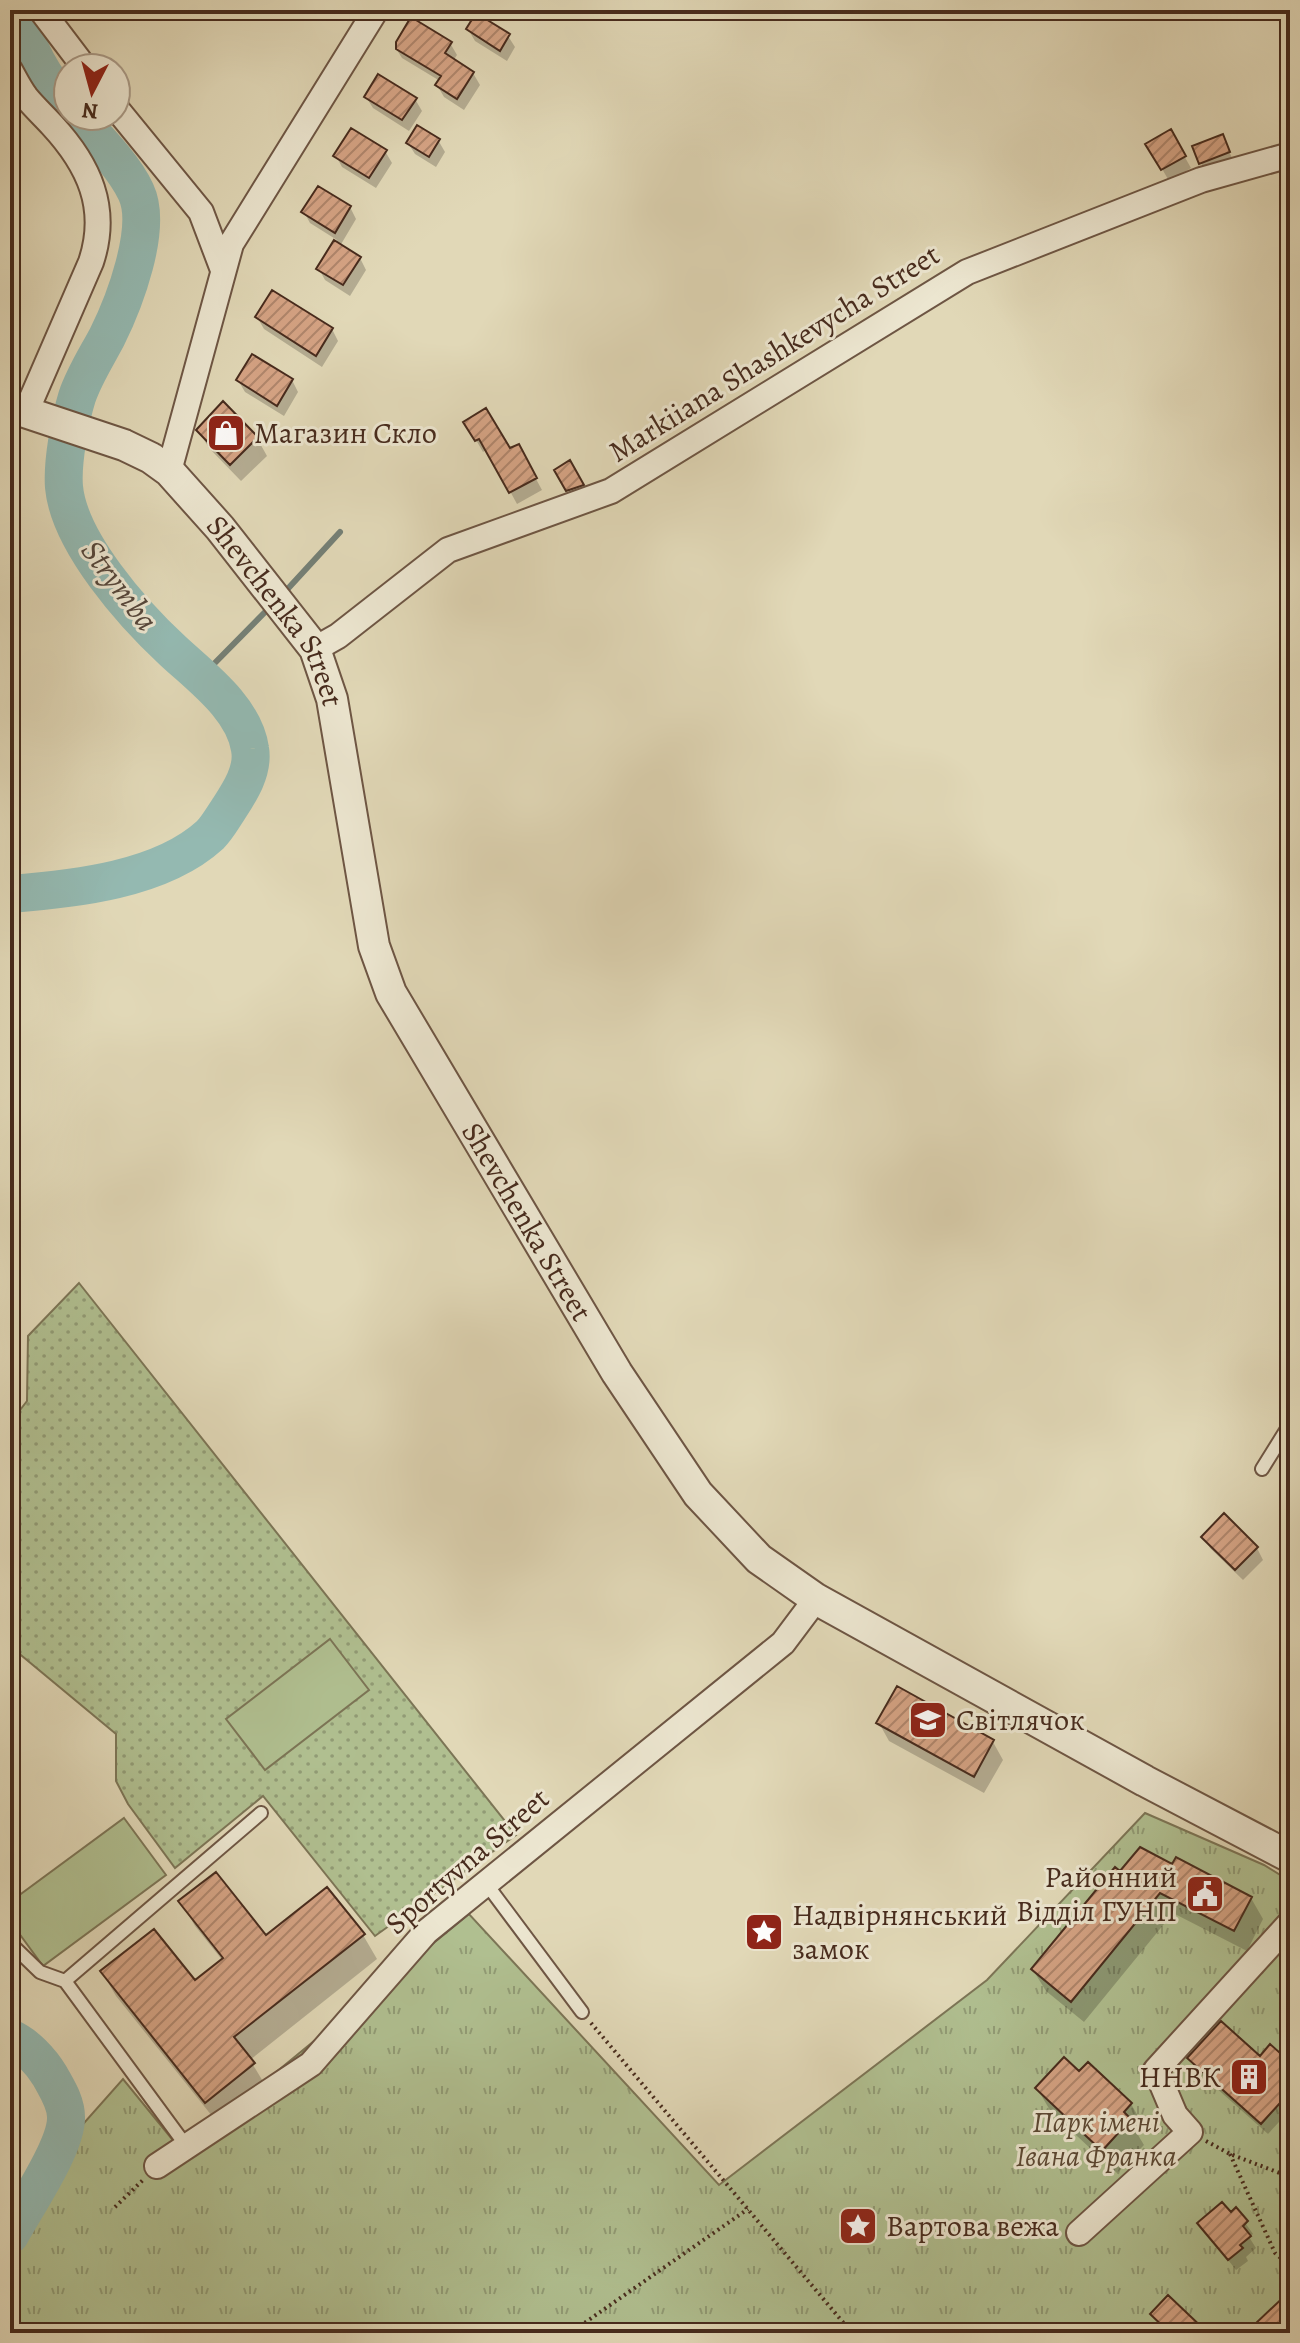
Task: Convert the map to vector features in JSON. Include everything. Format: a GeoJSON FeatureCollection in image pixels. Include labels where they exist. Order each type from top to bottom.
{"type":"FeatureCollection","features":[{"type":"Feature","properties":{"kind":"street"},"geometry":{"type":"LineString","coordinates":[[41,10],[73,52]]}},
{"type":"Feature","properties":{"kind":"street"},"geometry":{"type":"LineString","coordinates":[[169,471],[231,244],[376,10]]}},
{"type":"Feature","properties":{"kind":"street"},"geometry":{"type":"LineString","coordinates":[[10,70],[27,99],[63,137],[83,164],[93,191],[97,216],[98,240],[91,262],[25,411]]}},
{"type":"Feature","properties":{"kind":"street"},"geometry":{"type":"LineString","coordinates":[[132,128],[201,212],[223,270]]}},
{"type":"Feature","properties":{"kind":"street","name":"Markiiana Shashkevycha Street"},"geometry":{"type":"LineString","coordinates":[[315,649],[338,636],[448,550],[611,491],[967,272],[1201,180],[1290,155]]}},
{"type":"Feature","properties":{"kind":"street","name":"Shevchenka Street"},"geometry":{"type":"LineString","coordinates":[[25,411],[124,445],[169,471],[220,528],[315,649],[332,699],[374,946],[391,993],[617,1373],[698,1494],[759,1559],[816,1599],[1145,1781],[1290,1857]]}},
{"type":"Feature","properties":{"kind":"street","name":"Sportyvna Street"},"geometry":{"type":"LineString","coordinates":[[157,2166],[311,2064],[426,1932],[783,1643],[816,1599]]}},
{"type":"Feature","properties":{"kind":"street"},"geometry":{"type":"LineString","coordinates":[[1079,2233],[1190,2132],[1175,2115],[1156,2070],[1290,1923]]}},
{"type":"Feature","properties":{"kind":"lane"},"geometry":{"type":"LineString","coordinates":[[1262,1469],[1290,1424]]}},
{"type":"Feature","properties":{"kind":"lane"},"geometry":{"type":"LineString","coordinates":[[65,1981],[261,1813]]}},
{"type":"Feature","properties":{"kind":"lane"},"geometry":{"type":"LineString","coordinates":[[486,1882],[582,2012]]}},
{"type":"Feature","properties":{"kind":"lane"},"geometry":{"type":"LineString","coordinates":[[10,1943],[40,1972],[65,1981],[187,2147]]}},
{"type":"Feature","properties":{"kind":"path"},"geometry":{"type":"LineString","coordinates":[[582,2012],[852,2333]]}},
{"type":"Feature","properties":{"kind":"path"},"geometry":{"type":"LineString","coordinates":[[1190,2132],[1230,2154],[1290,2177]]}},
{"type":"Feature","properties":{"kind":"path"},"geometry":{"type":"LineString","coordinates":[[1230,2154],[1275,2253],[1290,2266]]}},
{"type":"Feature","properties":{"kind":"path"},"geometry":{"type":"LineString","coordinates":[[115,2207],[157,2166]]}},
{"type":"Feature","properties":{"kind":"path"},"geometry":{"type":"LineString","coordinates":[[570,2333],[748,2209]]}},
{"type":"Feature","properties":{"kind":"green space"},"geometry":{"type":"Polygon","coordinates":[[[79,1283],[516,1835],[375,1936],[263,1796],[175,1868],[128,1804],[116,1781],[116,1734],[10,1646],[10,1423],[27,1401],[28,1336],[79,1283]]]}},
{"type":"Feature","properties":{"kind":"green space"},"geometry":{"type":"Polygon","coordinates":[[[330,1639],[369,1690],[265,1770],[226,1719],[330,1639]]]}},
{"type":"Feature","properties":{"kind":"green space","name":"Парк імені Івана Франка"},"geometry":{"type":"Polygon","coordinates":[[[1145,1813],[1264,1865],[1290,1881],[1290,2333],[10,2333],[10,2236],[52,2159],[123,2079],[181,2150],[469,1914],[719,2185],[987,1980],[1145,1813]]]}},
{"type":"Feature","properties":{"kind":"green space"},"geometry":{"type":"Polygon","coordinates":[[[124,1818],[166,1875],[43,1966],[10,1921],[10,1902],[124,1818]]]}},
{"type":"Feature","properties":{"kind":"building"},"geometry":{"type":"Polygon","coordinates":[[[476,13],[510,34],[500,51],[466,29],[476,13]]]}},
{"type":"Feature","properties":{"kind":"building"},"geometry":{"type":"Polygon","coordinates":[[[411,17],[452,42],[445,53],[474,72],[457,99],[435,85],[441,76],[396,49],[396,42],[411,17]]]}},
{"type":"Feature","properties":{"kind":"building"},"geometry":{"type":"Polygon","coordinates":[[[378,74],[417,98],[402,120],[364,97],[378,74]]]}},
{"type":"Feature","properties":{"kind":"building"},"geometry":{"type":"Polygon","coordinates":[[[417,125],[440,139],[429,157],[406,143],[417,125]]]}},
{"type":"Feature","properties":{"kind":"building"},"geometry":{"type":"Polygon","coordinates":[[[351,128],[387,150],[369,178],[333,156],[351,128]]]}},
{"type":"Feature","properties":{"kind":"building"},"geometry":{"type":"Polygon","coordinates":[[[1171,129],[1186,156],[1161,170],[1145,144],[1171,129]]]}},
{"type":"Feature","properties":{"kind":"building"},"geometry":{"type":"Polygon","coordinates":[[[1223,134],[1230,152],[1199,164],[1192,146],[1223,134]]]}},
{"type":"Feature","properties":{"kind":"building"},"geometry":{"type":"Polygon","coordinates":[[[318,186],[351,206],[335,233],[301,212],[318,186]]]}},
{"type":"Feature","properties":{"kind":"building"},"geometry":{"type":"Polygon","coordinates":[[[334,240],[361,257],[343,285],[316,269],[334,240]]]}},
{"type":"Feature","properties":{"kind":"building"},"geometry":{"type":"Polygon","coordinates":[[[272,290],[333,328],[316,356],[255,317],[272,290]]]}},
{"type":"Feature","properties":{"kind":"building"},"geometry":{"type":"Polygon","coordinates":[[[252,354],[293,379],[277,406],[236,380],[252,354]]]}},
{"type":"Feature","properties":{"kind":"building","name":"Магазин Скло"},"geometry":{"type":"Polygon","coordinates":[[[223,401],[258,437],[230,465],[196,430],[223,401]]]}},
{"type":"Feature","properties":{"kind":"building"},"geometry":{"type":"Polygon","coordinates":[[[486,408],[510,448],[519,444],[537,478],[509,493],[479,439],[475,441],[463,422],[486,408]]]}},
{"type":"Feature","properties":{"kind":"building"},"geometry":{"type":"Polygon","coordinates":[[[570,460],[584,485],[566,491],[554,470],[570,460]]]}},
{"type":"Feature","properties":{"kind":"building"},"geometry":{"type":"Polygon","coordinates":[[[1224,1513],[1258,1547],[1235,1570],[1201,1537],[1224,1513]]]}},
{"type":"Feature","properties":{"kind":"building"},"geometry":{"type":"Polygon","coordinates":[[[897,1686],[994,1740],[974,1777],[876,1723],[897,1686]]]}},
{"type":"Feature","properties":{"kind":"building"},"geometry":{"type":"Polygon","coordinates":[[[1140,1847],[1172,1864],[1176,1857],[1252,1897],[1234,1931],[1160,1893],[1071,2002],[1031,1969],[1115,1867],[1120,1871],[1140,1847]]]}},
{"type":"Feature","properties":{"kind":"building"},"geometry":{"type":"Polygon","coordinates":[[[216,1872],[266,1935],[327,1887],[365,1934],[234,2037],[255,2063],[205,2103],[100,1971],[154,1929],[195,1980],[223,1958],[178,1901],[216,1872]]]}},
{"type":"Feature","properties":{"kind":"building","name":"ННВК"},"geometry":{"type":"Polygon","coordinates":[[[1221,2021],[1260,2056],[1270,2044],[1290,2062],[1290,2092],[1261,2124],[1187,2058],[1221,2021]]]}},
{"type":"Feature","properties":{"kind":"building"},"geometry":{"type":"Polygon","coordinates":[[[1064,2057],[1079,2071],[1088,2062],[1132,2103],[1124,2112],[1131,2119],[1102,2151],[1035,2088],[1064,2057]]]}},
{"type":"Feature","properties":{"kind":"building"},"geometry":{"type":"Polygon","coordinates":[[[1222,2202],[1231,2212],[1236,2207],[1248,2221],[1243,2226],[1251,2236],[1240,2245],[1243,2248],[1228,2260],[1197,2223],[1222,2202]]]}},
{"type":"Feature","properties":{"kind":"building"},"geometry":{"type":"Polygon","coordinates":[[[1290,2291],[1290,2333],[1263,2333],[1255,2324],[1290,2291]]]}},
{"type":"Feature","properties":{"kind":"building"},"geometry":{"type":"Polygon","coordinates":[[[1168,2295],[1208,2333],[1170,2333],[1150,2314],[1168,2295]]]}},
{"type":"Feature","properties":{"kind":"waterway","name":"Strymba"},"geometry":{"type":"LineString","coordinates":[[18,10],[37,62],[52,86]]}},
{"type":"Feature","properties":{"kind":"waterway","name":"Strymba"},"geometry":{"type":"LineString","coordinates":[[10,894],[116,880],[167,862],[190,850],[210,835],[222,820],[245,781],[251,757],[246,734],[230,707],[122,597],[90,553],[68,508],[64,466],[74,406],[121,305],[134,265],[141,225],[140,207],[131,182],[91,132]]}},
{"type":"Feature","properties":{"kind":"waterway"},"geometry":{"type":"LineString","coordinates":[[283,594],[340,532]]}},
{"type":"Feature","properties":{"kind":"waterway"},"geometry":{"type":"LineString","coordinates":[[201,677],[272,605]]}},
{"type":"Feature","properties":{"kind":"waterway","name":"Strymba"},"geometry":{"type":"LineString","coordinates":[[10,2038],[38,2059],[58,2091],[66,2111],[64,2129],[53,2160],[10,2235]]}},
{"type":"Feature","properties":{"kind":"place","name":"Магазин Скло"},"geometry":{"type":"Point","coordinates":[226,433]}},
{"type":"Feature","properties":{"kind":"place","name":"Світлячок"},"geometry":{"type":"Point","coordinates":[928,1720]}},
{"type":"Feature","properties":{"kind":"place","name":"Районний Відділ ГУНП"},"geometry":{"type":"Point","coordinates":[1205,1894]}},
{"type":"Feature","properties":{"kind":"place","name":"Надвірнянський замок"},"geometry":{"type":"Point","coordinates":[764,1932]}},
{"type":"Feature","properties":{"kind":"place","name":"ННВК"},"geometry":{"type":"Point","coordinates":[1249,2077]}},
{"type":"Feature","properties":{"kind":"place","name":"Вартова вежа"},"geometry":{"type":"Point","coordinates":[858,2226]}}]}
